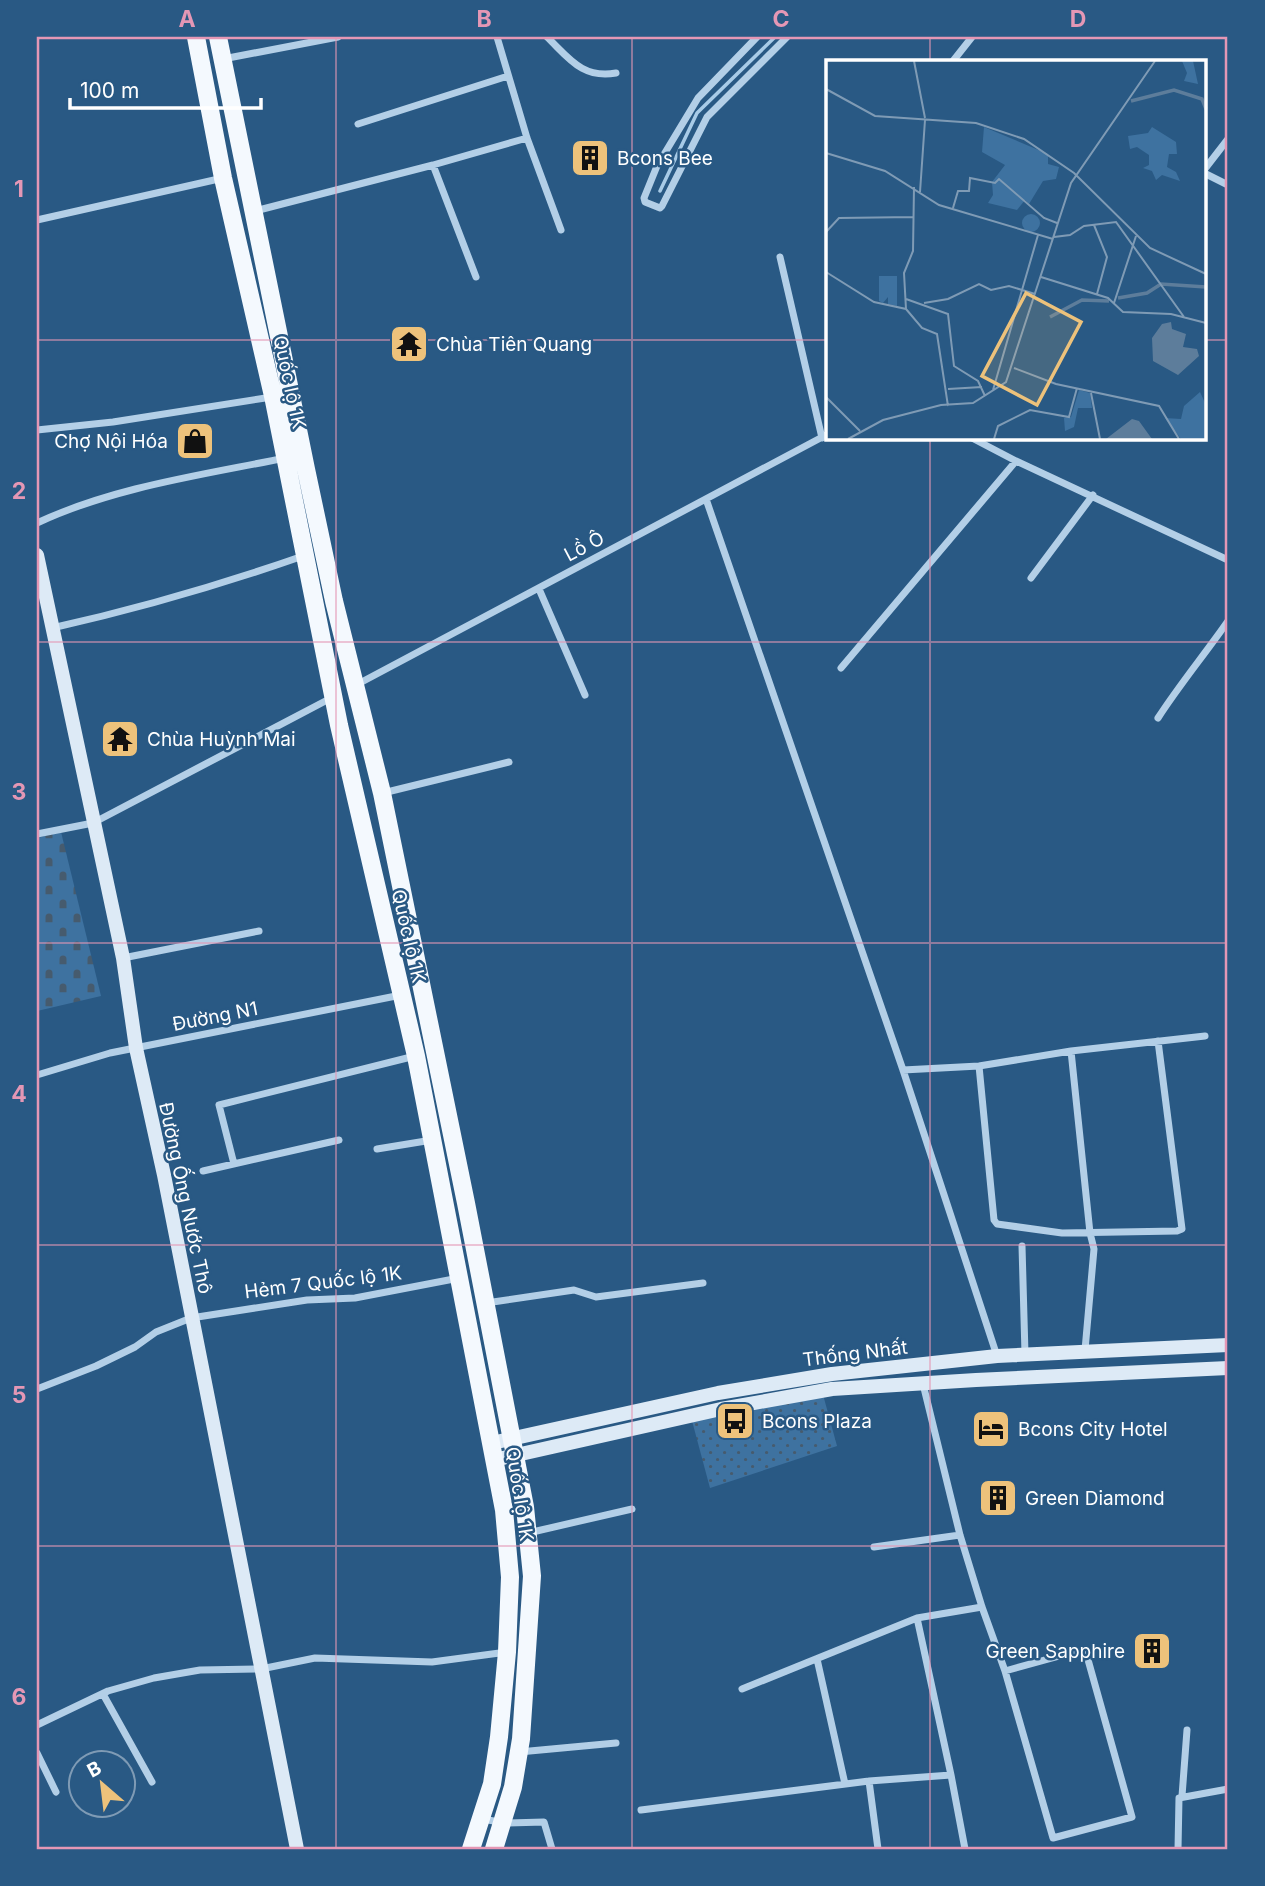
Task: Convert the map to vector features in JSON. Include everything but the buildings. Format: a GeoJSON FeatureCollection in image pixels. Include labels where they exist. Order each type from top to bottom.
{"type":"FeatureCollection","features":[{"type":"Feature","properties":{"kind":"main road","name":"Quốc lộ 1K"},"geometry":{"type":"LineString","coordinates":[[196,37],[223,178],[273,396],[339,725],[416,1056],[504,1510],[510,1577],[508,1652],[492,1784],[471,1849]]}},
{"type":"Feature","properties":{"kind":"main road","name":"Quốc lộ 1K"},"geometry":{"type":"LineString","coordinates":[[218,37],[306,470],[382,793],[514,1447],[532,1576],[519,1752],[504,1823],[494,1849]]}},
{"type":"Feature","properties":{"kind":"main road","name":"Đường Ống Nước Thô"},"geometry":{"type":"LineString","coordinates":[[37,555],[123,958],[136,1048],[229,1498],[297,1849]]}},
{"type":"Feature","properties":{"kind":"main road"},"geometry":{"type":"LineString","coordinates":[[335,696],[355,685]]}},
{"type":"Feature","properties":{"kind":"main road"},"geometry":{"type":"LineString","coordinates":[[445,1207],[466,1203]]}},
{"type":"Feature","properties":{"kind":"main road","name":"Thống Nhất"},"geometry":{"type":"LineString","coordinates":[[493,1452],[718,1393],[832,1374],[997,1356],[1228,1345]]}},
{"type":"Feature","properties":{"kind":"main road"},"geometry":{"type":"LineString","coordinates":[[1025,1355],[1027,1377]]}},
{"type":"Feature","properties":{"kind":"main road","name":"Thống Nhất"},"geometry":{"type":"LineString","coordinates":[[514,1447],[819,1392],[923,1383],[1228,1368]]}},
{"type":"Feature","properties":{"kind":"main road"},"geometry":{"type":"LineString","coordinates":[[492,1784],[512,1791]]}},
{"type":"Feature","properties":{"kind":"street"},"geometry":{"type":"LineString","coordinates":[[222,59],[336,37]]}},
{"type":"Feature","properties":{"kind":"street"},"geometry":{"type":"LineString","coordinates":[[497,37],[527,138],[561,230]]}},
{"type":"Feature","properties":{"kind":"street"},"geometry":{"type":"LineString","coordinates":[[547,37],[582,70],[594,74],[616,73]]}},
{"type":"Feature","properties":{"kind":"street"},"geometry":{"type":"LineString","coordinates":[[757,37],[698,98],[657,166],[644,198],[645,202],[660,208],[662,206],[707,117],[787,37]]}},
{"type":"Feature","properties":{"kind":"street"},"geometry":{"type":"LineString","coordinates":[[954,60],[972,37]]}},
{"type":"Feature","properties":{"kind":"street"},"geometry":{"type":"LineString","coordinates":[[358,124],[508,76]]}},
{"type":"Feature","properties":{"kind":"street"},"geometry":{"type":"LineString","coordinates":[[254,211],[527,138]]}},
{"type":"Feature","properties":{"kind":"street"},"geometry":{"type":"LineString","coordinates":[[1206,169],[1228,139]]}},
{"type":"Feature","properties":{"kind":"street"},"geometry":{"type":"LineString","coordinates":[[433,165],[476,277]]}},
{"type":"Feature","properties":{"kind":"street"},"geometry":{"type":"LineString","coordinates":[[1206,173],[1228,185]]}},
{"type":"Feature","properties":{"kind":"street"},"geometry":{"type":"LineString","coordinates":[[37,220],[223,178]]}},
{"type":"Feature","properties":{"kind":"street"},"geometry":{"type":"LineString","coordinates":[[780,257],[825,436]]}},
{"type":"Feature","properties":{"kind":"street"},"geometry":{"type":"LineString","coordinates":[[37,430],[113,422],[273,396]]}},
{"type":"Feature","properties":{"kind":"street","name":"Lồ Ô"},"geometry":{"type":"LineString","coordinates":[[355,685],[825,436]]}},
{"type":"Feature","properties":{"kind":"street"},"geometry":{"type":"LineString","coordinates":[[974,439],[1228,560]]}},
{"type":"Feature","properties":{"kind":"street"},"geometry":{"type":"LineString","coordinates":[[37,523],[66,509],[123,492],[285,458]]}},
{"type":"Feature","properties":{"kind":"street"},"geometry":{"type":"LineString","coordinates":[[841,668],[1016,461]]}},
{"type":"Feature","properties":{"kind":"street"},"geometry":{"type":"LineString","coordinates":[[1031,578],[1093,495]]}},
{"type":"Feature","properties":{"kind":"street"},"geometry":{"type":"LineString","coordinates":[[706,499],[903,1070],[997,1356]]}},
{"type":"Feature","properties":{"kind":"street"},"geometry":{"type":"LineString","coordinates":[[51,628],[110,615],[234,580],[304,555]]}},
{"type":"Feature","properties":{"kind":"street"},"geometry":{"type":"LineString","coordinates":[[539,589],[585,695]]}},
{"type":"Feature","properties":{"kind":"street"},"geometry":{"type":"LineString","coordinates":[[1158,718],[1182,681],[1196,667],[1228,621]]}},
{"type":"Feature","properties":{"kind":"street"},"geometry":{"type":"LineString","coordinates":[[37,834],[93,823],[335,696]]}},
{"type":"Feature","properties":{"kind":"street"},"geometry":{"type":"LineString","coordinates":[[382,793],[509,762]]}},
{"type":"Feature","properties":{"kind":"street"},"geometry":{"type":"LineString","coordinates":[[123,958],[259,931]]}},
{"type":"Feature","properties":{"kind":"street","name":"Đường N1"},"geometry":{"type":"LineString","coordinates":[[37,1075],[85,1059],[401,995]]}},
{"type":"Feature","properties":{"kind":"street"},"geometry":{"type":"LineString","coordinates":[[903,1070],[979,1066],[1071,1051],[1205,1036]]}},
{"type":"Feature","properties":{"kind":"street"},"geometry":{"type":"LineString","coordinates":[[979,1066],[994,1220],[997,1224],[1062,1233],[1169,1231],[1182,1229],[1158,1041]]}},
{"type":"Feature","properties":{"kind":"street"},"geometry":{"type":"LineString","coordinates":[[1071,1051],[1090,1233],[1094,1249],[1085,1350]]}},
{"type":"Feature","properties":{"kind":"street"},"geometry":{"type":"LineString","coordinates":[[234,1164],[219,1105],[416,1056]]}},
{"type":"Feature","properties":{"kind":"street"},"geometry":{"type":"LineString","coordinates":[[203,1171],[340,1140]]}},
{"type":"Feature","properties":{"kind":"street"},"geometry":{"type":"LineString","coordinates":[[377,1149],[432,1140]]}},
{"type":"Feature","properties":{"kind":"street"},"geometry":{"type":"LineString","coordinates":[[1022,1246],[1025,1355]]}},
{"type":"Feature","properties":{"kind":"street","name":"Hẻm 7 Quốc lộ 1K"},"geometry":{"type":"LineString","coordinates":[[37,1389],[96,1366],[135,1347],[156,1332],[191,1318],[307,1300],[355,1298],[460,1277]]}},
{"type":"Feature","properties":{"kind":"street"},"geometry":{"type":"LineString","coordinates":[[485,1303],[574,1290],[596,1297],[703,1283]]}},
{"type":"Feature","properties":{"kind":"street"},"geometry":{"type":"LineString","coordinates":[[923,1383],[960,1535],[1005,1671],[1053,1838],[1132,1817],[1085,1649],[1005,1671]]}},
{"type":"Feature","properties":{"kind":"street"},"geometry":{"type":"LineString","coordinates":[[527,1533],[632,1509]]}},
{"type":"Feature","properties":{"kind":"street"},"geometry":{"type":"LineString","coordinates":[[874,1547],[960,1535]]}},
{"type":"Feature","properties":{"kind":"street"},"geometry":{"type":"LineString","coordinates":[[742,1689],[917,1618],[982,1607]]}},
{"type":"Feature","properties":{"kind":"street"},"geometry":{"type":"LineString","coordinates":[[917,1618],[965,1849]]}},
{"type":"Feature","properties":{"kind":"street"},"geometry":{"type":"LineString","coordinates":[[37,1725],[103,1694],[154,1678],[200,1670],[261,1669],[315,1658],[432,1662],[508,1652]]}},
{"type":"Feature","properties":{"kind":"street"},"geometry":{"type":"LineString","coordinates":[[817,1659],[845,1784]]}},
{"type":"Feature","properties":{"kind":"street"},"geometry":{"type":"LineString","coordinates":[[103,1694],[152,1782]]}},
{"type":"Feature","properties":{"kind":"street"},"geometry":{"type":"LineString","coordinates":[[1178,1849],[1179,1798],[1182,1796],[1187,1730]]}},
{"type":"Feature","properties":{"kind":"street"},"geometry":{"type":"LineString","coordinates":[[519,1752],[616,1743]]}},
{"type":"Feature","properties":{"kind":"street"},"geometry":{"type":"LineString","coordinates":[[37,1753],[57,1791]]}},
{"type":"Feature","properties":{"kind":"street"},"geometry":{"type":"LineString","coordinates":[[641,1810],[869,1781],[951,1775]]}},
{"type":"Feature","properties":{"kind":"street"},"geometry":{"type":"LineString","coordinates":[[869,1781],[878,1849]]}},
{"type":"Feature","properties":{"kind":"street"},"geometry":{"type":"LineString","coordinates":[[1182,1796],[1228,1788]]}},
{"type":"Feature","properties":{"kind":"street"},"geometry":{"type":"LineString","coordinates":[[482,1819],[504,1823],[544,1822],[552,1849]]}},
{"type":"Feature","properties":{"kind":"green space"},"geometry":{"type":"Polygon","coordinates":[[[61,832],[101,996],[37,1011],[37,838],[61,832]]]}},
{"type":"Feature","properties":{"kind":"green space"},"geometry":{"type":"Polygon","coordinates":[[[822,1391],[837,1446],[710,1488],[691,1417],[822,1391]]]}},
{"type":"Feature","properties":{"kind":"waterway"},"geometry":{"type":"LineString","coordinates":[[660,191],[697,113],[775,37]]}},
{"type":"Feature","properties":{"kind":"place","name":"Bcons Bee"},"geometry":{"type":"Point","coordinates":[590,158]}},
{"type":"Feature","properties":{"kind":"place","name":"Chùa Tiên Quang"},"geometry":{"type":"Point","coordinates":[409,344]}},
{"type":"Feature","properties":{"kind":"place","name":"Chợ Nội Hóa"},"geometry":{"type":"Point","coordinates":[195,441]}},
{"type":"Feature","properties":{"kind":"place","name":"Chùa Huỳnh Mai"},"geometry":{"type":"Point","coordinates":[120,739]}},
{"type":"Feature","properties":{"kind":"place","name":"Bcons Plaza"},"geometry":{"type":"Point","coordinates":[735,1421]}},
{"type":"Feature","properties":{"kind":"place","name":"Bcons City Hotel"},"geometry":{"type":"Point","coordinates":[991,1429]}},
{"type":"Feature","properties":{"kind":"place","name":"Green Diamond"},"geometry":{"type":"Point","coordinates":[998,1498]}},
{"type":"Feature","properties":{"kind":"place","name":"Green Sapphire"},"geometry":{"type":"Point","coordinates":[1152,1651]}}]}
